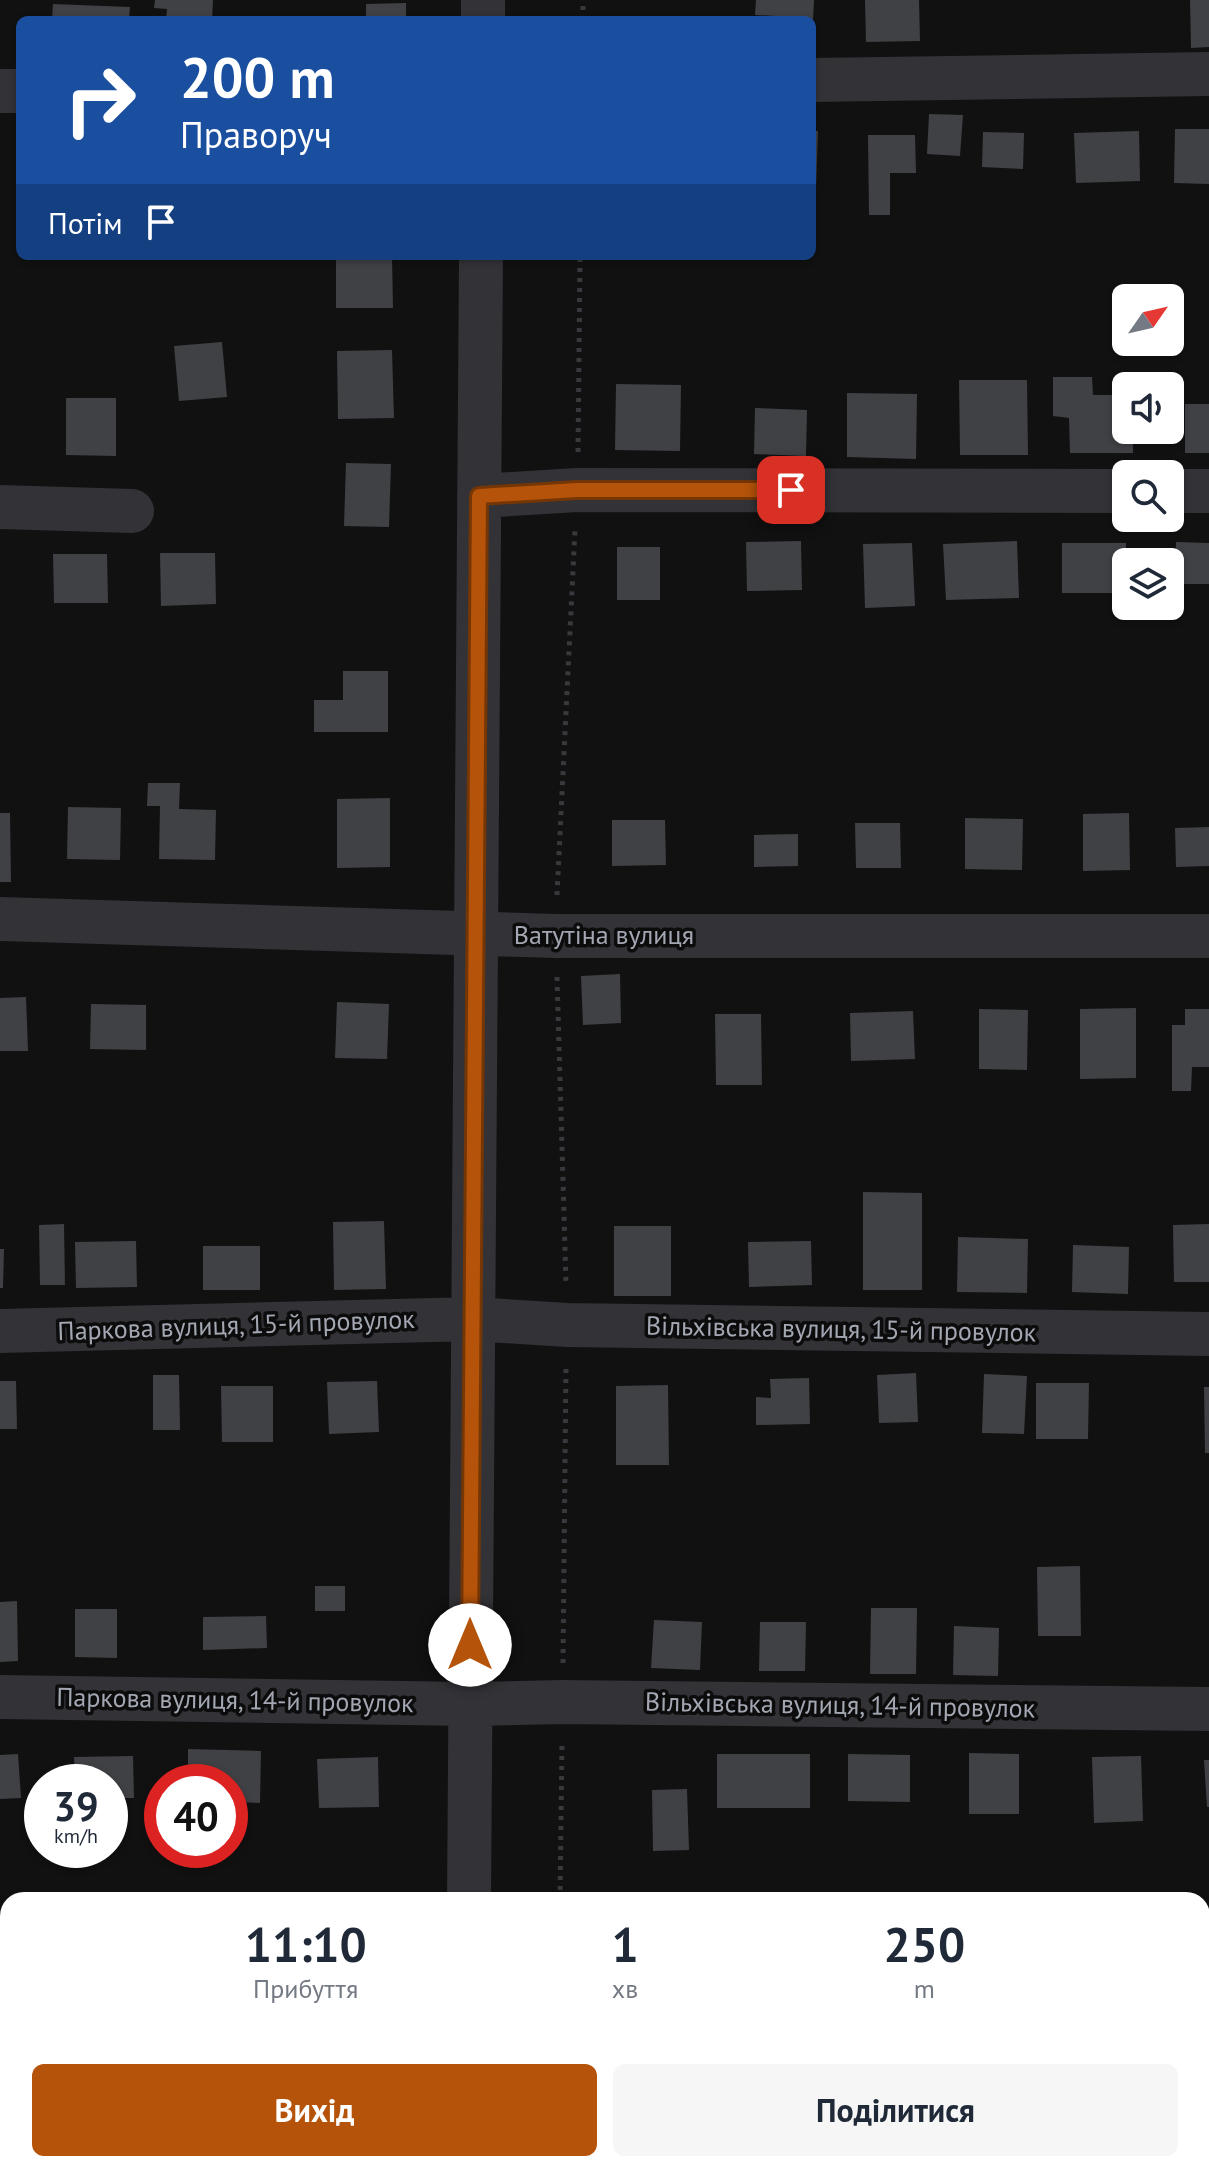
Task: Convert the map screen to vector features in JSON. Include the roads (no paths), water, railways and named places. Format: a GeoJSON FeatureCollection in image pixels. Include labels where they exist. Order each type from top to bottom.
{"type":"FeatureCollection","features":[{"type":"Feature","properties":{"kind":"street"},"geometry":{"type":"LineString","coordinates":[[816,80],[1209,74]]}},
{"type":"Feature","properties":{"kind":"street"},"geometry":{"type":"LineString","coordinates":[[469,1892],[481,260]]}},
{"type":"Feature","properties":{"kind":"street"},"geometry":{"type":"LineString","coordinates":[[479,496],[577,490],[1112,491]]}},
{"type":"Feature","properties":{"kind":"street"},"geometry":{"type":"LineString","coordinates":[[1184,491],[1209,491]]}},
{"type":"Feature","properties":{"kind":"street"},"geometry":{"type":"LineString","coordinates":[[0,507],[132,511]]}},
{"type":"Feature","properties":{"kind":"street","name":"Ватутіна вулиця"},"geometry":{"type":"LineString","coordinates":[[0,919],[555,936],[1209,936]]}},
{"type":"Feature","properties":{"kind":"street","name":"Вільхівська вулиця, 15-й провулок"},"geometry":{"type":"LineString","coordinates":[[473,1319],[567,1325],[1209,1334]]}},
{"type":"Feature","properties":{"kind":"street","name":"Паркова вулиця, 15-й провулок"},"geometry":{"type":"LineString","coordinates":[[0,1331],[473,1319]]}},
{"type":"Feature","properties":{"kind":"street","name":"Паркова вулиця, 14-й провулок"},"geometry":{"type":"LineString","coordinates":[[0,1697],[470,1704]]}},
{"type":"Feature","properties":{"kind":"street","name":"Вільхівська вулиця, 14-й провулок"},"geometry":{"type":"LineString","coordinates":[[470,1704],[562,1702],[1209,1709]]}}]}
